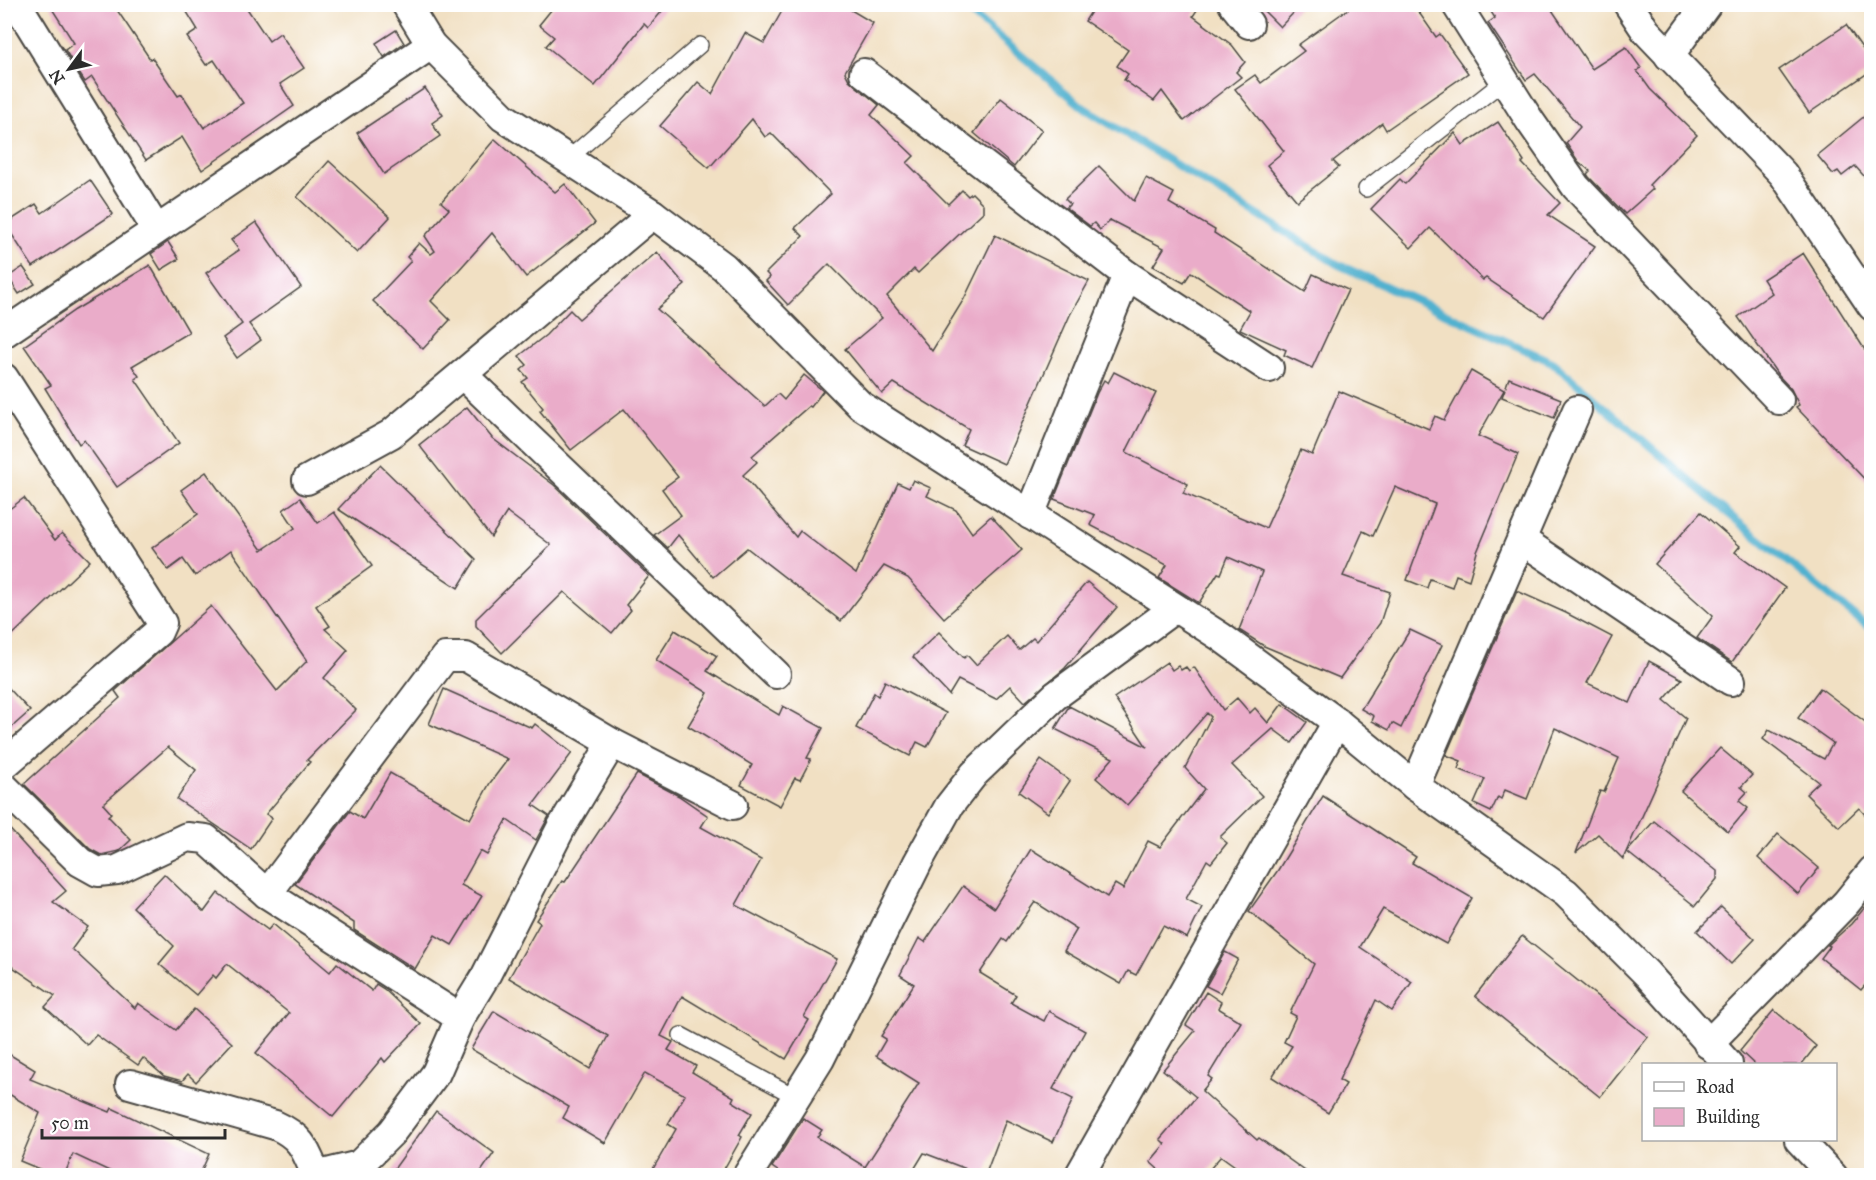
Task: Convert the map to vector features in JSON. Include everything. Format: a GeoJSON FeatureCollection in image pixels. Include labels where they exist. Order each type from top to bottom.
{"type":"FeatureCollection","features":[{"type":"Feature","properties":{"kind":"street"},"geometry":{"type":"LineString","coordinates":[[17,4],[156,229]]}},
{"type":"Feature","properties":{"kind":"street"},"geometry":{"type":"LineString","coordinates":[[406,4],[431,45],[503,117],[653,214],[724,267],[860,405],[1221,637],[1337,722],[1415,786],[1566,893],[1647,974],[1726,1063]]}},
{"type":"Feature","properties":{"kind":"street"},"geometry":{"type":"LineString","coordinates":[[1456,4],[1576,187],[1779,400]]}},
{"type":"Feature","properties":{"kind":"street"},"geometry":{"type":"LineString","coordinates":[[1628,4],[1646,31],[1784,174],[1872,306]]}},
{"type":"Feature","properties":{"kind":"street"},"geometry":{"type":"LineString","coordinates":[[1669,56],[1707,4]]}},
{"type":"Feature","properties":{"kind":"street"},"geometry":{"type":"LineString","coordinates":[[4,333],[431,45]]}},
{"type":"Feature","properties":{"kind":"street"},"geometry":{"type":"LineString","coordinates":[[864,73],[1127,275],[1269,368]]}},
{"type":"Feature","properties":{"kind":"street"},"geometry":{"type":"LineString","coordinates":[[307,480],[391,434],[653,214]]}},
{"type":"Feature","properties":{"kind":"street"},"geometry":{"type":"LineString","coordinates":[[1030,515],[1127,275]]}},
{"type":"Feature","properties":{"kind":"street"},"geometry":{"type":"LineString","coordinates":[[462,375],[776,674]]}},
{"type":"Feature","properties":{"kind":"street"},"geometry":{"type":"LineString","coordinates":[[4,378],[162,623],[158,632],[4,765]]}},
{"type":"Feature","properties":{"kind":"street"},"geometry":{"type":"LineString","coordinates":[[1415,786],[1577,410]]}},
{"type":"Feature","properties":{"kind":"street"},"geometry":{"type":"LineString","coordinates":[[1522,540],[1731,681]]}},
{"type":"Feature","properties":{"kind":"street"},"geometry":{"type":"LineString","coordinates":[[747,1176],[820,1059],[918,862],[950,806],[974,774],[1055,696],[1175,608]]}},
{"type":"Feature","properties":{"kind":"street"},"geometry":{"type":"LineString","coordinates":[[267,894],[445,657],[466,657],[612,743],[733,805]]}},
{"type":"Feature","properties":{"kind":"street"},"geometry":{"type":"LineString","coordinates":[[1079,1176],[1337,722]]}},
{"type":"Feature","properties":{"kind":"street"},"geometry":{"type":"LineString","coordinates":[[130,1084],[275,1125],[290,1132],[302,1143],[316,1175],[359,1165],[392,1132],[436,1073],[460,1018],[485,977],[561,828],[612,743]]}},
{"type":"Feature","properties":{"kind":"street"},"geometry":{"type":"LineString","coordinates":[[4,787],[90,869],[105,873],[117,870],[175,841],[195,836],[206,839],[267,894],[460,1018]]}},
{"type":"Feature","properties":{"kind":"street"},"geometry":{"type":"LineString","coordinates":[[1708,1044],[1846,903],[1872,872]]}},
{"type":"Feature","properties":{"kind":"street"},"geometry":{"type":"LineString","coordinates":[[1800,1141],[1833,1176]]}},
{"type":"Feature","properties":{"kind":"lane"},"geometry":{"type":"LineString","coordinates":[[568,159],[700,45]]}},
{"type":"Feature","properties":{"kind":"lane"},"geometry":{"type":"LineString","coordinates":[[1366,189],[1504,80]]}},
{"type":"Feature","properties":{"kind":"lane"},"geometry":{"type":"LineString","coordinates":[[681,1035],[796,1097]]}},
{"type":"Feature","properties":{"kind":"building"},"geometry":{"type":"Polygon","coordinates":[[[49,4],[113,4],[150,59],[152,58],[178,96],[182,94],[204,128],[243,103],[214,60],[206,65],[187,37],[198,30],[182,4],[244,4],[269,41],[280,33],[304,68],[280,84],[294,106],[202,170],[182,137],[146,160],[92,77],[85,82],[79,73],[65,50],[74,43],[49,4]]]}},
{"type":"Feature","properties":{"kind":"building"},"geometry":{"type":"Polygon","coordinates":[[[556,4],[668,4],[648,28],[644,24],[595,86],[546,46],[554,37],[539,25],[556,4]]]}},
{"type":"Feature","properties":{"kind":"building"},"geometry":{"type":"Polygon","coordinates":[[[786,4],[841,4],[873,23],[845,72],[849,80],[879,105],[871,115],[914,156],[907,163],[948,204],[962,190],[968,196],[972,193],[983,204],[983,212],[918,273],[914,269],[887,296],[932,351],[964,299],[995,235],[1089,281],[1070,315],[1004,464],[962,445],[969,429],[894,383],[882,394],[845,349],[882,318],[829,264],[788,305],[766,281],[770,277],[766,273],[803,236],[795,228],[831,194],[771,133],[765,137],[752,119],[709,168],[660,126],[698,82],[712,94],[745,33],[764,43],[786,4]]]}},
{"type":"Feature","properties":{"kind":"building"},"geometry":{"type":"Polygon","coordinates":[[[1096,4],[1201,4],[1193,16],[1232,45],[1245,62],[1236,72],[1241,77],[1184,121],[1162,91],[1154,101],[1124,80],[1128,74],[1117,66],[1128,50],[1085,21],[1096,4]]]}},
{"type":"Feature","properties":{"kind":"building"},"geometry":{"type":"Polygon","coordinates":[[[1257,4],[1302,4],[1280,27],[1257,4]]]}},
{"type":"Feature","properties":{"kind":"building"},"geometry":{"type":"Polygon","coordinates":[[[1355,4],[1413,4],[1436,37],[1440,34],[1468,73],[1386,130],[1382,123],[1333,161],[1339,167],[1297,201],[1267,165],[1284,151],[1235,89],[1255,75],[1261,83],[1304,51],[1298,45],[1355,4]]]}},
{"type":"Feature","properties":{"kind":"building"},"geometry":{"type":"Polygon","coordinates":[[[1486,4],[1548,4],[1592,69],[1626,47],[1641,68],[1637,71],[1650,89],[1697,135],[1649,185],[1653,189],[1625,214],[1589,177],[1587,174],[1590,171],[1578,161],[1566,143],[1580,127],[1535,74],[1526,80],[1488,23],[1495,18],[1486,4]]]}},
{"type":"Feature","properties":{"kind":"building"},"geometry":{"type":"Polygon","coordinates":[[[1846,25],[1872,62],[1872,70],[1809,113],[1779,70],[1846,25]]]}},
{"type":"Feature","properties":{"kind":"building"},"geometry":{"type":"Polygon","coordinates":[[[396,30],[404,43],[384,57],[376,43],[396,30]]]}},
{"type":"Feature","properties":{"kind":"building"},"geometry":{"type":"Polygon","coordinates":[[[425,88],[443,115],[432,123],[440,136],[384,174],[357,133],[425,88]]]}},
{"type":"Feature","properties":{"kind":"building"},"geometry":{"type":"Polygon","coordinates":[[[1001,98],[1042,130],[1014,167],[974,133],[1001,98]]]}},
{"type":"Feature","properties":{"kind":"building"},"geometry":{"type":"Polygon","coordinates":[[[1872,110],[1872,185],[1855,166],[1842,176],[1838,171],[1833,174],[1817,155],[1872,110]]]}},
{"type":"Feature","properties":{"kind":"building"},"geometry":{"type":"Polygon","coordinates":[[[1498,122],[1524,161],[1522,163],[1560,203],[1548,215],[1595,246],[1544,317],[1486,278],[1483,280],[1430,228],[1411,248],[1371,209],[1400,179],[1405,184],[1455,133],[1463,145],[1498,122]]]}},
{"type":"Feature","properties":{"kind":"building"},"geometry":{"type":"Polygon","coordinates":[[[495,139],[555,192],[565,184],[595,223],[526,277],[492,233],[431,301],[450,320],[423,349],[373,301],[411,261],[407,257],[419,243],[431,254],[435,251],[425,236],[449,209],[441,202],[495,139]]]}},
{"type":"Feature","properties":{"kind":"building"},"geometry":{"type":"Polygon","coordinates":[[[329,161],[390,217],[357,253],[297,197],[329,161]]]}},
{"type":"Feature","properties":{"kind":"building"},"geometry":{"type":"Polygon","coordinates":[[[1099,166],[1134,201],[1146,178],[1174,193],[1169,203],[1215,230],[1214,233],[1305,292],[1313,274],[1348,290],[1312,368],[1284,355],[1286,350],[1240,329],[1250,311],[1191,272],[1184,283],[1153,266],[1164,248],[1110,220],[1100,230],[1094,223],[1090,226],[1066,208],[1070,204],[1065,199],[1099,166]]]}},
{"type":"Feature","properties":{"kind":"building"},"geometry":{"type":"Polygon","coordinates":[[[90,180],[113,214],[33,267],[5,224],[36,204],[42,213],[90,180]]]}},
{"type":"Feature","properties":{"kind":"building"},"geometry":{"type":"Polygon","coordinates":[[[256,222],[301,287],[249,324],[261,340],[237,358],[223,338],[242,324],[206,273],[239,250],[231,240],[256,222]]]}},
{"type":"Feature","properties":{"kind":"building"},"geometry":{"type":"Polygon","coordinates":[[[168,242],[179,259],[161,270],[151,254],[168,242]]]}},
{"type":"Feature","properties":{"kind":"building"},"geometry":{"type":"Polygon","coordinates":[[[657,252],[685,285],[657,309],[765,406],[778,394],[784,400],[804,375],[823,391],[811,407],[809,406],[752,456],[757,462],[743,475],[796,537],[800,531],[856,574],[898,483],[909,488],[913,480],[931,488],[927,496],[956,510],[972,533],[991,516],[1022,550],[944,618],[908,578],[884,566],[841,621],[747,548],[713,577],[678,535],[668,548],[654,535],[681,515],[662,489],[678,477],[624,409],[571,450],[540,411],[543,408],[522,382],[528,378],[521,370],[527,365],[519,356],[546,335],[570,310],[579,319],[657,252]]]}},
{"type":"Feature","properties":{"kind":"building"},"geometry":{"type":"Polygon","coordinates":[[[1803,253],[1872,361],[1872,487],[1796,407],[1799,405],[1791,389],[1778,375],[1738,317],[1772,293],[1763,279],[1803,253]]]}},
{"type":"Feature","properties":{"kind":"building"},"geometry":{"type":"Polygon","coordinates":[[[150,265],[189,332],[132,366],[139,376],[135,379],[179,443],[117,487],[84,440],[79,444],[45,388],[51,385],[24,346],[75,310],[150,265]]]}},
{"type":"Feature","properties":{"kind":"building"},"geometry":{"type":"Polygon","coordinates":[[[23,267],[35,284],[19,294],[8,277],[23,267]]]}},
{"type":"Feature","properties":{"kind":"building"},"geometry":{"type":"Polygon","coordinates":[[[1471,371],[1504,390],[1478,436],[1518,454],[1477,552],[1469,580],[1456,575],[1452,587],[1430,579],[1427,588],[1407,580],[1435,504],[1395,487],[1373,536],[1363,531],[1343,576],[1390,592],[1380,623],[1340,678],[1264,646],[1239,630],[1262,572],[1228,557],[1221,574],[1218,573],[1199,603],[1159,578],[1167,565],[1090,525],[1095,515],[1054,499],[1097,393],[1104,380],[1108,383],[1114,372],[1156,393],[1126,452],[1188,484],[1183,493],[1266,528],[1301,450],[1312,455],[1339,391],[1429,429],[1435,416],[1444,420],[1471,371]]]}},
{"type":"Feature","properties":{"kind":"building"},"geometry":{"type":"Polygon","coordinates":[[[1509,378],[1561,399],[1554,418],[1502,397],[1509,378]]]}},
{"type":"Feature","properties":{"kind":"building"},"geometry":{"type":"Polygon","coordinates":[[[467,407],[492,438],[554,485],[649,576],[626,605],[631,610],[612,633],[564,592],[502,653],[476,626],[476,619],[551,545],[507,512],[491,537],[419,445],[467,407]]]}},
{"type":"Feature","properties":{"kind":"building"},"geometry":{"type":"Polygon","coordinates":[[[380,465],[476,559],[458,588],[338,509],[380,465]]]}},
{"type":"Feature","properties":{"kind":"building"},"geometry":{"type":"Polygon","coordinates":[[[206,472],[262,550],[295,528],[283,510],[300,498],[318,523],[334,512],[372,566],[316,606],[330,626],[325,629],[348,650],[324,678],[356,710],[307,760],[310,762],[266,814],[272,818],[251,849],[177,799],[196,770],[168,747],[103,804],[111,813],[108,816],[131,840],[119,851],[101,855],[90,849],[24,784],[120,698],[115,691],[211,606],[277,691],[307,661],[231,550],[195,576],[183,559],[168,570],[152,548],[198,514],[181,490],[206,472]]]}},
{"type":"Feature","properties":{"kind":"building"},"geometry":{"type":"Polygon","coordinates":[[[24,498],[55,540],[62,533],[90,561],[4,643],[4,513],[24,498]]]}},
{"type":"Feature","properties":{"kind":"building"},"geometry":{"type":"Polygon","coordinates":[[[1701,512],[1740,546],[1735,552],[1785,588],[1732,662],[1697,638],[1713,616],[1655,564],[1701,512]]]}},
{"type":"Feature","properties":{"kind":"building"},"geometry":{"type":"Polygon","coordinates":[[[1087,582],[1117,607],[1065,668],[1025,702],[1010,686],[996,699],[958,680],[949,695],[913,657],[939,632],[964,658],[967,655],[976,665],[1007,636],[1019,650],[1033,638],[1036,641],[1087,582]]]}},
{"type":"Feature","properties":{"kind":"building"},"geometry":{"type":"Polygon","coordinates":[[[1517,591],[1612,637],[1587,683],[1630,703],[1649,661],[1682,679],[1664,700],[1686,718],[1623,859],[1598,834],[1576,853],[1600,791],[1604,792],[1619,758],[1555,728],[1527,799],[1505,790],[1501,799],[1498,797],[1491,812],[1474,804],[1485,779],[1458,769],[1461,761],[1446,755],[1517,591]]]}},
{"type":"Feature","properties":{"kind":"building"},"geometry":{"type":"Polygon","coordinates":[[[675,630],[717,656],[707,671],[779,715],[783,706],[823,728],[807,758],[811,759],[800,780],[795,778],[780,806],[741,785],[752,765],[688,726],[708,693],[656,660],[675,630]]]}},
{"type":"Feature","properties":{"kind":"building"},"geometry":{"type":"Polygon","coordinates":[[[1410,630],[1442,645],[1401,728],[1392,723],[1389,730],[1372,721],[1374,716],[1361,709],[1410,630]]]}},
{"type":"Feature","properties":{"kind":"building"},"geometry":{"type":"Polygon","coordinates":[[[1167,662],[1172,670],[1178,666],[1181,670],[1186,667],[1189,671],[1194,667],[1223,710],[1237,698],[1250,713],[1255,708],[1268,723],[1282,704],[1307,722],[1292,743],[1273,729],[1232,765],[1262,796],[1220,837],[1227,843],[1211,863],[1207,860],[1186,899],[1202,907],[1187,938],[1163,926],[1136,975],[1128,971],[1121,984],[1064,951],[1077,929],[1035,902],[1007,942],[1003,939],[980,973],[1016,995],[1011,1003],[1044,1021],[1049,1011],[1085,1031],[1053,1089],[1073,1099],[1053,1142],[1006,1120],[985,1176],[924,1153],[910,1176],[785,1176],[772,1167],[803,1118],[822,1130],[817,1137],[865,1167],[919,1083],[876,1056],[886,1039],[881,1036],[914,984],[900,975],[919,938],[925,942],[963,886],[994,908],[1031,849],[1107,897],[1115,884],[1123,889],[1148,841],[1160,847],[1204,789],[1185,768],[1211,717],[1207,713],[1127,805],[1096,778],[1113,758],[1055,729],[1069,706],[1147,747],[1114,698],[1167,662]]]}},
{"type":"Feature","properties":{"kind":"building"},"geometry":{"type":"Polygon","coordinates":[[[885,681],[946,713],[927,747],[917,742],[910,756],[856,728],[874,693],[878,696],[885,681]]]}},
{"type":"Feature","properties":{"kind":"building"},"geometry":{"type":"Polygon","coordinates":[[[4,683],[30,711],[4,734],[4,683]]]}},
{"type":"Feature","properties":{"kind":"building"},"geometry":{"type":"Polygon","coordinates":[[[1820,688],[1872,727],[1872,822],[1859,808],[1839,827],[1806,794],[1819,782],[1763,739],[1769,730],[1824,759],[1833,743],[1798,718],[1820,688]]]}},
{"type":"Feature","properties":{"kind":"building"},"geometry":{"type":"Polygon","coordinates":[[[444,689],[532,728],[535,724],[572,753],[533,805],[549,816],[536,840],[507,820],[487,855],[480,851],[461,885],[482,896],[452,945],[435,935],[415,969],[354,930],[354,923],[295,884],[350,811],[363,819],[390,773],[470,819],[490,783],[508,759],[429,724],[444,689]]]}},
{"type":"Feature","properties":{"kind":"building"},"geometry":{"type":"Polygon","coordinates":[[[1720,748],[1752,775],[1741,787],[1747,792],[1739,801],[1748,808],[1728,832],[1681,791],[1720,748]]]}},
{"type":"Feature","properties":{"kind":"building"},"geometry":{"type":"Polygon","coordinates":[[[1041,760],[1070,781],[1048,813],[1019,792],[1041,760]]]}},
{"type":"Feature","properties":{"kind":"building"},"geometry":{"type":"Polygon","coordinates":[[[637,774],[679,796],[708,816],[701,827],[761,860],[736,905],[837,959],[804,1017],[809,1020],[786,1059],[682,996],[661,1036],[673,1042],[668,1050],[696,1066],[692,1072],[734,1097],[732,1101],[752,1113],[739,1135],[742,1137],[720,1176],[649,1176],[676,1129],[668,1124],[685,1095],[645,1073],[605,1143],[563,1118],[569,1107],[471,1049],[494,1011],[590,1069],[608,1036],[509,978],[540,923],[536,920],[562,881],[565,882],[637,774]]]}},
{"type":"Feature","properties":{"kind":"building"},"geometry":{"type":"Polygon","coordinates":[[[1323,796],[1416,857],[1412,863],[1472,898],[1446,944],[1383,909],[1360,947],[1412,982],[1392,1011],[1376,1000],[1339,1080],[1346,1084],[1328,1113],[1272,1077],[1292,1046],[1284,1042],[1296,1016],[1290,1013],[1314,964],[1249,911],[1278,870],[1323,796]]]}},
{"type":"Feature","properties":{"kind":"building"},"geometry":{"type":"Polygon","coordinates":[[[1654,821],[1717,871],[1717,879],[1695,906],[1627,852],[1654,821]]]}},
{"type":"Feature","properties":{"kind":"building"},"geometry":{"type":"Polygon","coordinates":[[[4,823],[66,891],[53,902],[88,927],[72,949],[135,1008],[138,1003],[176,1030],[194,1009],[232,1043],[196,1082],[188,1074],[182,1081],[164,1076],[143,1058],[138,1065],[96,1035],[87,1045],[45,1007],[55,996],[4,961],[4,823]]]}},
{"type":"Feature","properties":{"kind":"building"},"geometry":{"type":"Polygon","coordinates":[[[1778,834],[1819,868],[1798,894],[1758,858],[1778,834]]]}},
{"type":"Feature","properties":{"kind":"building"},"geometry":{"type":"Polygon","coordinates":[[[164,874],[204,912],[218,893],[268,930],[273,924],[330,972],[337,963],[372,991],[376,984],[384,989],[421,1024],[385,1062],[382,1058],[333,1117],[256,1053],[289,1013],[227,964],[216,978],[213,975],[196,995],[159,964],[174,946],[133,907],[164,874]]]}},
{"type":"Feature","properties":{"kind":"building"},"geometry":{"type":"Polygon","coordinates":[[[1872,899],[1872,977],[1861,990],[1821,958],[1830,946],[1828,945],[1851,924],[1872,899]]]}},
{"type":"Feature","properties":{"kind":"building"},"geometry":{"type":"Polygon","coordinates":[[[1721,907],[1755,939],[1731,964],[1697,931],[1721,907]]]}},
{"type":"Feature","properties":{"kind":"building"},"geometry":{"type":"Polygon","coordinates":[[[1522,936],[1648,1037],[1600,1097],[1475,996],[1522,936]]]}},
{"type":"Feature","properties":{"kind":"building"},"geometry":{"type":"Polygon","coordinates":[[[1225,952],[1238,959],[1220,993],[1206,986],[1225,952]]]}},
{"type":"Feature","properties":{"kind":"building"},"geometry":{"type":"Polygon","coordinates":[[[1206,992],[1221,1002],[1218,1008],[1241,1022],[1208,1076],[1212,1079],[1202,1091],[1257,1140],[1259,1138],[1312,1176],[1249,1176],[1221,1156],[1204,1176],[1166,1176],[1150,1162],[1165,1144],[1160,1139],[1196,1097],[1163,1070],[1195,1031],[1186,1025],[1206,992]]]}},
{"type":"Feature","properties":{"kind":"building"},"geometry":{"type":"Polygon","coordinates":[[[1774,1010],[1816,1046],[1803,1063],[1753,1063],[1740,1051],[1774,1010]]]}},
{"type":"Feature","properties":{"kind":"building"},"geometry":{"type":"Polygon","coordinates":[[[4,1051],[35,1070],[30,1079],[110,1112],[112,1108],[209,1154],[199,1176],[120,1176],[73,1154],[64,1176],[56,1176],[20,1161],[40,1113],[4,1091],[4,1051]]]}},
{"type":"Feature","properties":{"kind":"building"},"geometry":{"type":"Polygon","coordinates":[[[436,1111],[494,1153],[478,1176],[389,1176],[436,1111]]]}},
{"type":"Feature","properties":{"kind":"waterway"},"geometry":{"type":"LineString","coordinates":[[960,4],[1084,108],[1337,264],[1552,362],[1731,516],[1872,630]]}}]}
